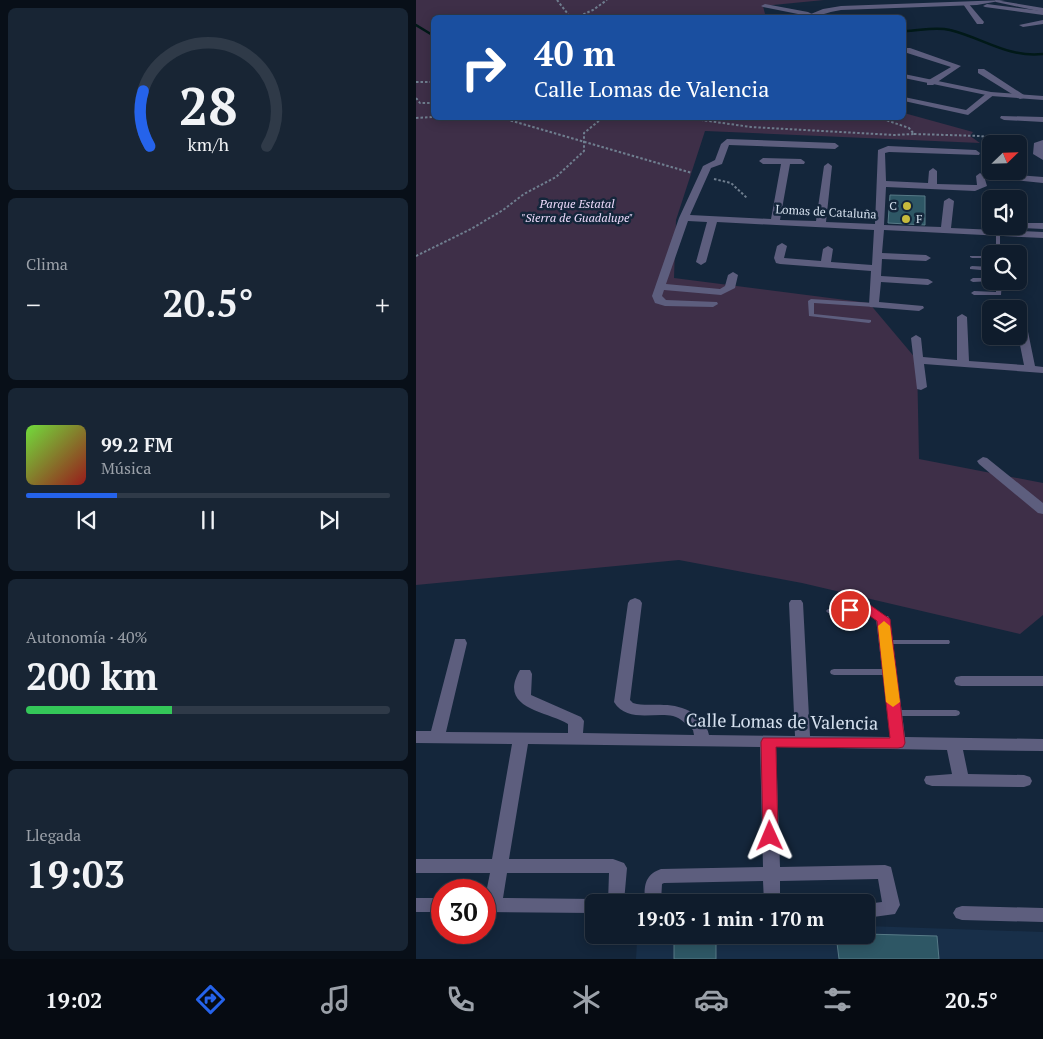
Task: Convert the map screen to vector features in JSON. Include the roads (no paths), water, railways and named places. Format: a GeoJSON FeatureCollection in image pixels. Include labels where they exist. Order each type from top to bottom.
{"type":"FeatureCollection","features":[{"type":"Feature","properties":{"kind":"street"},"geometry":{"type":"LineString","coordinates":[[810,15],[841,8],[1000,0],[1041,10]]}},
{"type":"Feature","properties":{"kind":"street"},"geometry":{"type":"LineString","coordinates":[[1022,6],[1023,3],[1031,0]]}},
{"type":"Feature","properties":{"kind":"street"},"geometry":{"type":"LineString","coordinates":[[972,2],[1041,10]]}},
{"type":"Feature","properties":{"kind":"street"},"geometry":{"type":"LineString","coordinates":[[972,2],[980,22]]}},
{"type":"Feature","properties":{"kind":"street"},"geometry":{"type":"LineString","coordinates":[[765,6],[802,15]]}},
{"type":"Feature","properties":{"kind":"street"},"geometry":{"type":"LineString","coordinates":[[1023,25],[1043,22]]}},
{"type":"Feature","properties":{"kind":"street"},"geometry":{"type":"LineString","coordinates":[[908,50],[957,66],[930,83]]}},
{"type":"Feature","properties":{"kind":"street"},"geometry":{"type":"LineString","coordinates":[[982,71],[1023,97]]}},
{"type":"Feature","properties":{"kind":"street"},"geometry":{"type":"LineString","coordinates":[[906,77],[991,94],[1043,98]]}},
{"type":"Feature","properties":{"kind":"street"},"geometry":{"type":"LineString","coordinates":[[906,99],[968,113],[991,94]]}},
{"type":"Feature","properties":{"kind":"street"},"geometry":{"type":"LineString","coordinates":[[1004,118],[1043,120]]}},
{"type":"Feature","properties":{"kind":"street"},"geometry":{"type":"LineString","coordinates":[[713,304],[658,301],[657,296],[684,218],[707,166],[719,162],[727,142],[835,146]]}},
{"type":"Feature","properties":{"kind":"street"},"geometry":{"type":"LineString","coordinates":[[1040,144],[1041,157]]}},
{"type":"Feature","properties":{"kind":"street"},"geometry":{"type":"LineString","coordinates":[[919,308],[874,305],[882,184],[881,152],[884,150],[976,153]]}},
{"type":"Feature","properties":{"kind":"street"},"geometry":{"type":"LineString","coordinates":[[762,161],[801,162]]}},
{"type":"Feature","properties":{"kind":"street"},"geometry":{"type":"LineString","coordinates":[[775,222],[786,162]]}},
{"type":"Feature","properties":{"kind":"street"},"geometry":{"type":"LineString","coordinates":[[821,223],[828,166]]}},
{"type":"Feature","properties":{"kind":"street"},"geometry":{"type":"LineString","coordinates":[[932,186],[933,171]]}},
{"type":"Feature","properties":{"kind":"street"},"geometry":{"type":"LineString","coordinates":[[882,184],[980,188],[982,186],[980,176]]}},
{"type":"Feature","properties":{"kind":"street"},"geometry":{"type":"LineString","coordinates":[[1027,179],[1043,180]]}},
{"type":"Feature","properties":{"kind":"street"},"geometry":{"type":"LineString","coordinates":[[946,230],[949,202]]}},
{"type":"Feature","properties":{"kind":"street","name":"Lomas de Cataluña"},"geometry":{"type":"LineString","coordinates":[[684,218],[982,230]]}},
{"type":"Feature","properties":{"kind":"street"},"geometry":{"type":"LineString","coordinates":[[701,262],[713,219]]}},
{"type":"Feature","properties":{"kind":"street"},"geometry":{"type":"LineString","coordinates":[[1027,226],[1043,226]]}},
{"type":"Feature","properties":{"kind":"street","name":"Lomas de Cataluña"},"geometry":{"type":"LineString","coordinates":[[1027,234],[1043,236]]}},
{"type":"Feature","properties":{"kind":"street"},"geometry":{"type":"LineString","coordinates":[[782,246],[780,261],[826,264],[928,282]]}},
{"type":"Feature","properties":{"kind":"street"},"geometry":{"type":"LineString","coordinates":[[826,264],[828,249]]}},
{"type":"Feature","properties":{"kind":"street"},"geometry":{"type":"LineString","coordinates":[[877,256],[926,258]]}},
{"type":"Feature","properties":{"kind":"street"},"geometry":{"type":"LineString","coordinates":[[661,287],[721,292],[730,288],[733,275]]}},
{"type":"Feature","properties":{"kind":"street"},"geometry":{"type":"LineString","coordinates":[[962,317],[963,363]]}},
{"type":"Feature","properties":{"kind":"street"},"geometry":{"type":"LineString","coordinates":[[916,338],[920,360],[921,387]]}},
{"type":"Feature","properties":{"kind":"street"},"geometry":{"type":"LineString","coordinates":[[1026,345],[1030,368]]}},
{"type":"Feature","properties":{"kind":"street"},"geometry":{"type":"LineString","coordinates":[[920,360],[1043,370]]}},
{"type":"Feature","properties":{"kind":"street"},"geometry":{"type":"LineString","coordinates":[[983,461],[1043,510]]}},
{"type":"Feature","properties":{"kind":"street"},"geometry":{"type":"LineString","coordinates":[[635,603],[622,702],[626,707],[635,709],[679,712],[700,727],[703,741]]}},
{"type":"Feature","properties":{"kind":"street"},"geometry":{"type":"LineString","coordinates":[[796,603],[803,741]]}},
{"type":"Feature","properties":{"kind":"street"},"geometry":{"type":"LineString","coordinates":[[883,619],[898,743]]}},
{"type":"Feature","properties":{"kind":"street"},"geometry":{"type":"LineString","coordinates":[[437,737],[460,643]]}},
{"type":"Feature","properties":{"kind":"street"},"geometry":{"type":"LineString","coordinates":[[524,674],[523,695],[528,702],[568,714],[576,721],[575,739]]}},
{"type":"Feature","properties":{"kind":"street"},"geometry":{"type":"LineString","coordinates":[[961,682],[1043,681]]}},
{"type":"Feature","properties":{"kind":"street","name":"Calle Lomas de Valencia"},"geometry":{"type":"LineString","coordinates":[[416,737],[1043,745]]}},
{"type":"Feature","properties":{"kind":"street"},"geometry":{"type":"LineString","coordinates":[[496,879],[520,738]]}},
{"type":"Feature","properties":{"kind":"street"},"geometry":{"type":"LineString","coordinates":[[768,742],[772,894]]}},
{"type":"Feature","properties":{"kind":"street"},"geometry":{"type":"LineString","coordinates":[[954,744],[961,780]]}},
{"type":"Feature","properties":{"kind":"street"},"geometry":{"type":"LineString","coordinates":[[932,780],[1024,781]]}},
{"type":"Feature","properties":{"kind":"street"},"geometry":{"type":"LineString","coordinates":[[416,866],[613,866],[618,868],[619,873],[617,894]]}},
{"type":"Feature","properties":{"kind":"street"},"geometry":{"type":"LineString","coordinates":[[654,894],[654,881],[660,876],[885,872],[890,895],[889,909],[875,910]]}},
{"type":"Feature","properties":{"kind":"street"},"geometry":{"type":"LineString","coordinates":[[416,905],[431,905]]}},
{"type":"Feature","properties":{"kind":"street"},"geometry":{"type":"LineString","coordinates":[[496,905],[585,906]]}},
{"type":"Feature","properties":{"kind":"street"},"geometry":{"type":"LineString","coordinates":[[962,913],[1043,915]]}},
{"type":"Feature","properties":{"kind":"lane"},"geometry":{"type":"LineString","coordinates":[[972,257],[982,257]]}},
{"type":"Feature","properties":{"kind":"lane"},"geometry":{"type":"LineString","coordinates":[[972,268],[982,269]]}},
{"type":"Feature","properties":{"kind":"lane"},"geometry":{"type":"LineString","coordinates":[[973,280],[982,280]]}},
{"type":"Feature","properties":{"kind":"lane"},"geometry":{"type":"LineString","coordinates":[[974,293],[999,294],[999,290]]}},
{"type":"Feature","properties":{"kind":"lane"},"geometry":{"type":"LineString","coordinates":[[869,321],[811,315],[811,301],[874,305]]}},
{"type":"Feature","properties":{"kind":"lane"},"geometry":{"type":"LineString","coordinates":[[830,611],[870,609],[883,619]]}},
{"type":"Feature","properties":{"kind":"lane"},"geometry":{"type":"LineString","coordinates":[[886,642],[946,642]]}},
{"type":"Feature","properties":{"kind":"lane"},"geometry":{"type":"LineString","coordinates":[[834,672],[890,672]]}},
{"type":"Feature","properties":{"kind":"lane"},"geometry":{"type":"LineString","coordinates":[[894,712],[956,713]]}},
{"type":"Feature","properties":{"kind":"waterway"},"geometry":{"type":"LineString","coordinates":[[416,25],[431,34]]}},
{"type":"Feature","properties":{"kind":"waterway"},"geometry":{"type":"LineString","coordinates":[[906,31],[944,29],[962,33],[1018,53],[1043,54]]}},
{"type":"Feature","properties":{"kind":"place","name":"C"},"geometry":{"type":"Point","coordinates":[907,206]}},
{"type":"Feature","properties":{"kind":"place","name":"F"},"geometry":{"type":"Point","coordinates":[906,219]}},
{"type":"Feature","properties":{"kind":"park label","name":"Parque Estatal \"Sierra de Guadalupe\""},"geometry":{"type":"Point","coordinates":[577,211]}}]}
